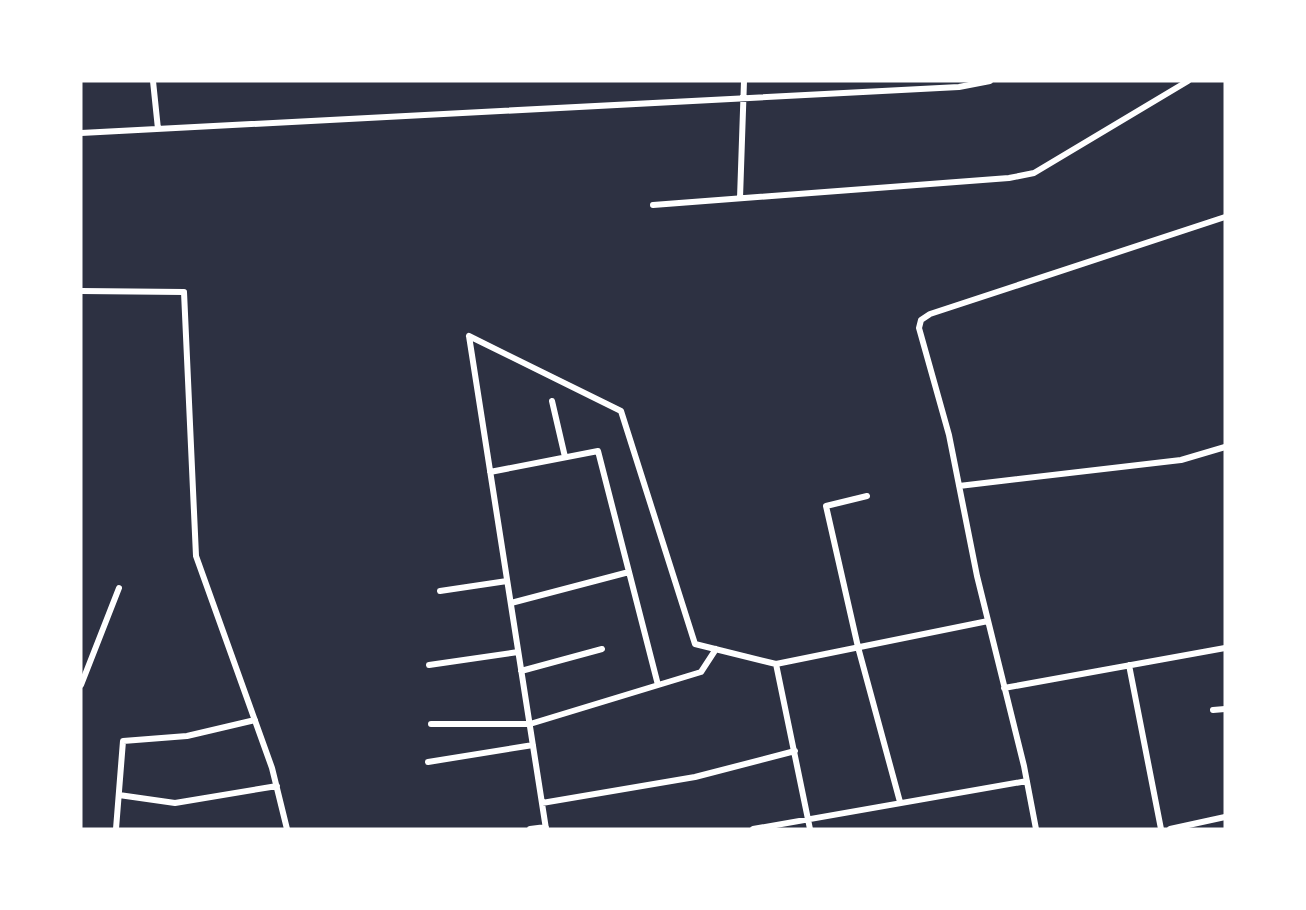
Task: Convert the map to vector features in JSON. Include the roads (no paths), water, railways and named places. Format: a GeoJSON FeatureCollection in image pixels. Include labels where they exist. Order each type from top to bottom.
{"type":"FeatureCollection","features":[{"type":"Feature","properties":{"kind":"street"},"geometry":{"type":"LineString","coordinates":[[153,81],[158,129]]}},
{"type":"Feature","properties":{"kind":"street"},"geometry":{"type":"LineString","coordinates":[[740,198],[746,100],[744,81]]}},
{"type":"Feature","properties":{"kind":"street"},"geometry":{"type":"LineString","coordinates":[[81,133],[746,100],[959,87],[990,81]]}},
{"type":"Feature","properties":{"kind":"street"},"geometry":{"type":"LineString","coordinates":[[653,205],[1009,178],[1035,173],[1188,81]]}},
{"type":"Feature","properties":{"kind":"street"},"geometry":{"type":"LineString","coordinates":[[1036,829],[1027,781],[988,621],[949,435],[919,328],[921,320],[930,314],[1225,217]]}},
{"type":"Feature","properties":{"kind":"street"},"geometry":{"type":"LineString","coordinates":[[81,291],[184,292],[196,556],[255,720],[277,786],[287,829]]}},
{"type":"Feature","properties":{"kind":"street"},"geometry":{"type":"LineString","coordinates":[[530,829],[546,828],[469,336],[621,411],[695,644],[776,664],[988,621]]}},
{"type":"Feature","properties":{"kind":"street"},"geometry":{"type":"LineString","coordinates":[[552,401],[565,457]]}},
{"type":"Feature","properties":{"kind":"street"},"geometry":{"type":"LineString","coordinates":[[959,486],[1181,460],[1225,447]]}},
{"type":"Feature","properties":{"kind":"street"},"geometry":{"type":"LineString","coordinates":[[490,472],[598,451],[658,685]]}},
{"type":"Feature","properties":{"kind":"street"},"geometry":{"type":"LineString","coordinates":[[867,496],[826,506],[858,647],[900,802]]}},
{"type":"Feature","properties":{"kind":"street"},"geometry":{"type":"LineString","coordinates":[[511,603],[629,572]]}},
{"type":"Feature","properties":{"kind":"street"},"geometry":{"type":"LineString","coordinates":[[441,591],[507,581]]}},
{"type":"Feature","properties":{"kind":"street"},"geometry":{"type":"LineString","coordinates":[[81,685],[119,588]]}},
{"type":"Feature","properties":{"kind":"street"},"geometry":{"type":"LineString","coordinates":[[1004,688],[1225,648]]}},
{"type":"Feature","properties":{"kind":"street"},"geometry":{"type":"LineString","coordinates":[[521,671],[602,649]]}},
{"type":"Feature","properties":{"kind":"street"},"geometry":{"type":"LineString","coordinates":[[431,724],[530,724],[702,672],[717,649]]}},
{"type":"Feature","properties":{"kind":"street"},"geometry":{"type":"LineString","coordinates":[[429,665],[518,651]]}},
{"type":"Feature","properties":{"kind":"street"},"geometry":{"type":"LineString","coordinates":[[776,664],[810,829]]}},
{"type":"Feature","properties":{"kind":"street"},"geometry":{"type":"LineString","coordinates":[[1129,665],[1161,829]]}},
{"type":"Feature","properties":{"kind":"street"},"geometry":{"type":"LineString","coordinates":[[1213,710],[1225,709]]}},
{"type":"Feature","properties":{"kind":"street"},"geometry":{"type":"LineString","coordinates":[[116,829],[123,741],[187,736],[255,720]]}},
{"type":"Feature","properties":{"kind":"street"},"geometry":{"type":"LineString","coordinates":[[428,762],[533,745]]}},
{"type":"Feature","properties":{"kind":"street"},"geometry":{"type":"LineString","coordinates":[[542,803],[695,777],[795,751]]}},
{"type":"Feature","properties":{"kind":"street"},"geometry":{"type":"LineString","coordinates":[[753,829],[1027,781]]}},
{"type":"Feature","properties":{"kind":"street"},"geometry":{"type":"LineString","coordinates":[[119,795],[175,803],[277,786]]}},
{"type":"Feature","properties":{"kind":"street"},"geometry":{"type":"LineString","coordinates":[[1170,829],[1225,816]]}}]}
